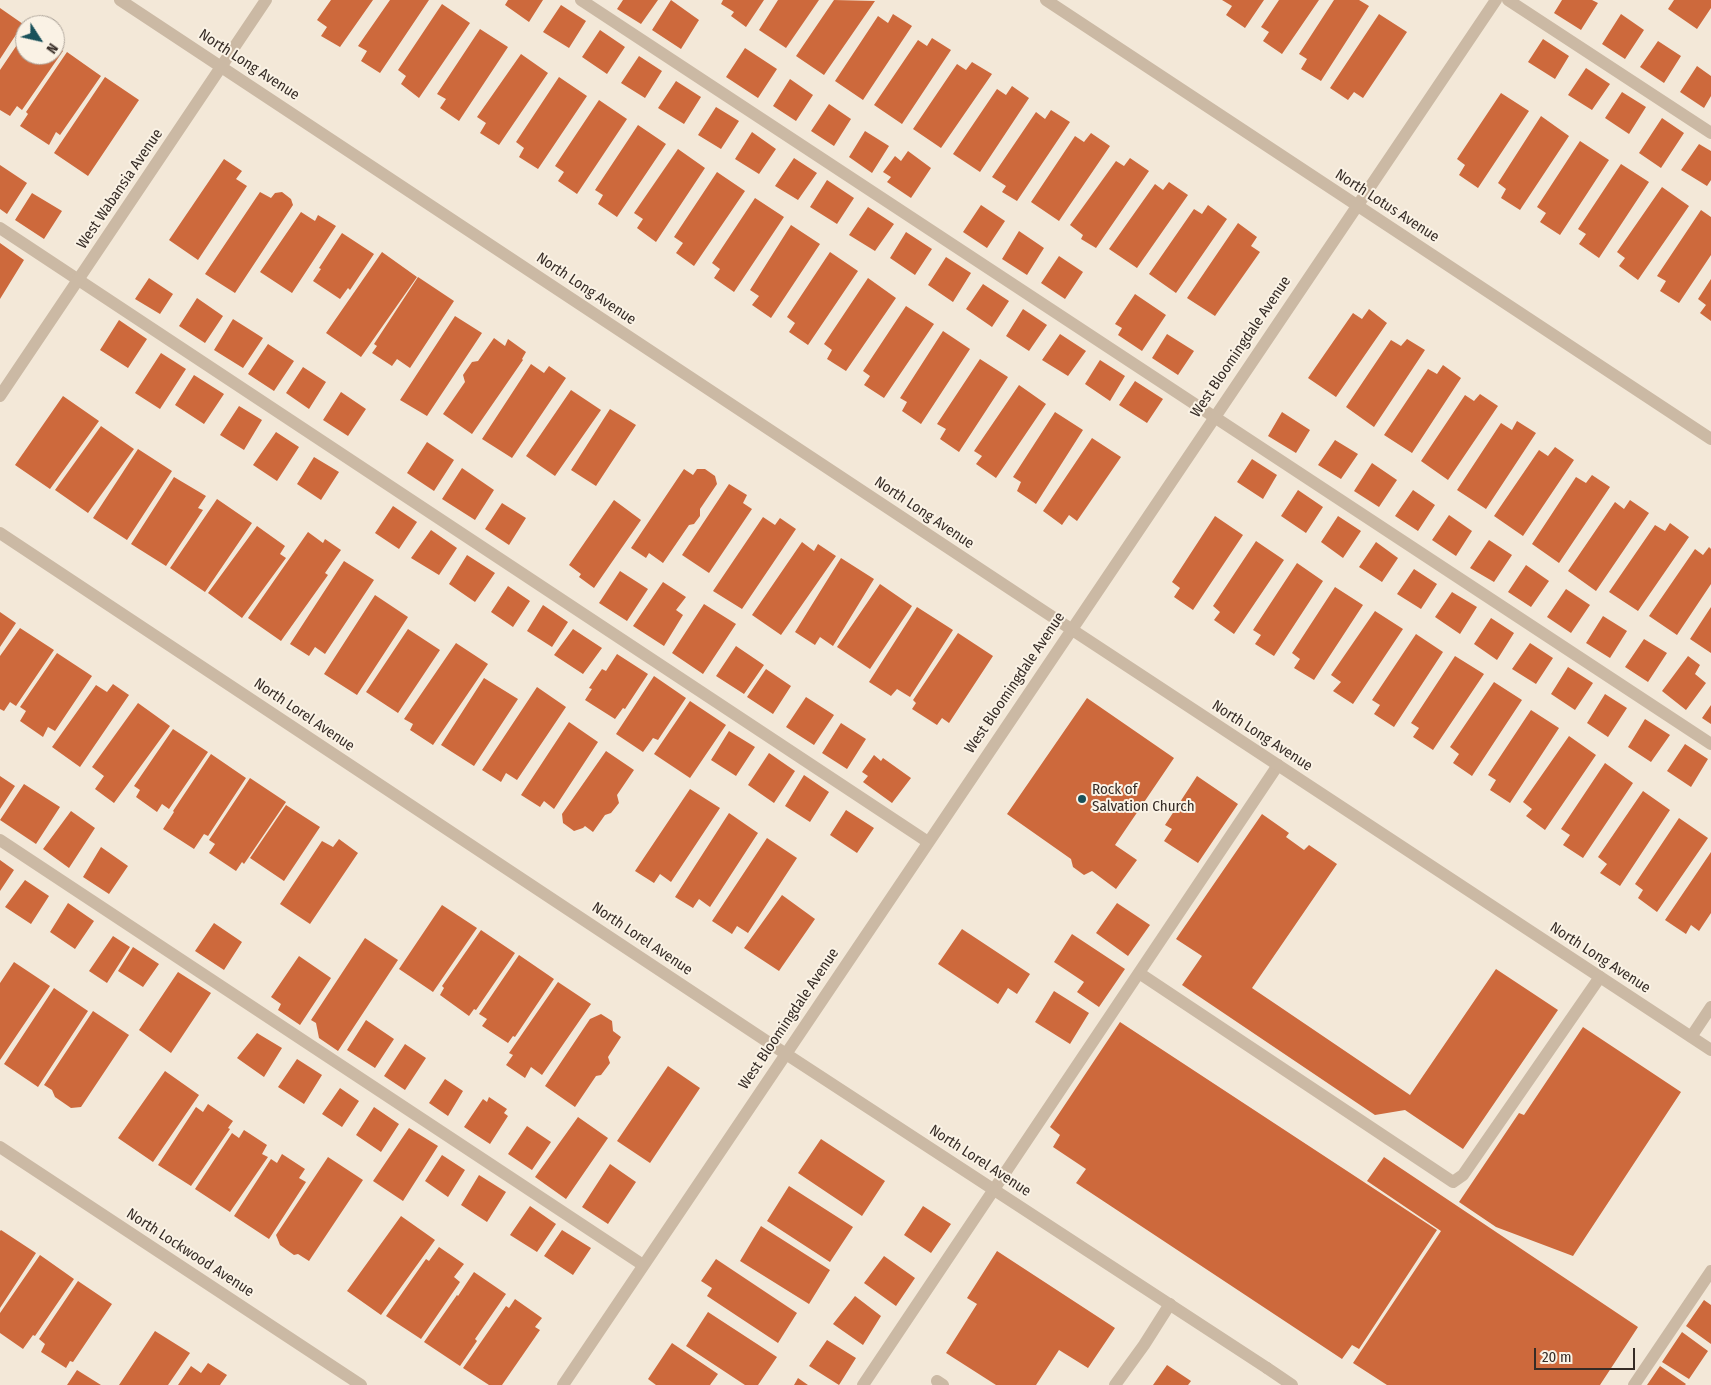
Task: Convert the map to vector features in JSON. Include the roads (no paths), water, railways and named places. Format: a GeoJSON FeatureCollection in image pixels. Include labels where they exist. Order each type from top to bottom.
{"type":"FeatureCollection","features":[{"type":"Feature","properties":{"kind":"street","name":"North Long Avenue"},"geometry":{"type":"LineString","coordinates":[[120,0],[1071,630],[1711,1050]]}},
{"type":"Feature","properties":{"kind":"street","name":"West Wabansia Avenue"},"geometry":{"type":"LineString","coordinates":[[0,396],[266,0]]}},
{"type":"Feature","properties":{"kind":"street"},"geometry":{"type":"LineString","coordinates":[[581,0],[1711,744]]}},
{"type":"Feature","properties":{"kind":"street","name":"North Lotus Avenue"},"geometry":{"type":"LineString","coordinates":[[1046,0],[1711,439]]}},
{"type":"Feature","properties":{"kind":"street","name":"West Bloomingdale Avenue"},"geometry":{"type":"LineString","coordinates":[[563,1385],[1496,0]]}},
{"type":"Feature","properties":{"kind":"street"},"geometry":{"type":"LineString","coordinates":[[1508,0],[1711,133]]}},
{"type":"Feature","properties":{"kind":"street"},"geometry":{"type":"LineString","coordinates":[[0,228],[928,842]]}},
{"type":"Feature","properties":{"kind":"street","name":"North Lorel Avenue"},"geometry":{"type":"LineString","coordinates":[[0,533],[786,1054],[1292,1385]]}},
{"type":"Feature","properties":{"kind":"street"},"geometry":{"type":"LineString","coordinates":[[863,1385],[1278,766]]}},
{"type":"Feature","properties":{"kind":"street"},"geometry":{"type":"LineString","coordinates":[[0,840],[643,1265]]}},
{"type":"Feature","properties":{"kind":"street"},"geometry":{"type":"LineString","coordinates":[[1139,973],[1453,1182],[1463,1175],[1600,977]]}},
{"type":"Feature","properties":{"kind":"street"},"geometry":{"type":"LineString","coordinates":[[1691,1037],[1711,1007]]}},
{"type":"Feature","properties":{"kind":"street","name":"North Lockwood Avenue"},"geometry":{"type":"LineString","coordinates":[[0,1148],[361,1385]]}},
{"type":"Feature","properties":{"kind":"street"},"geometry":{"type":"LineString","coordinates":[[1634,1385],[1711,1271]]}},
{"type":"Feature","properties":{"kind":"street"},"geometry":{"type":"LineString","coordinates":[[1115,1385],[1144,1345],[1170,1304]]}},
{"type":"Feature","properties":{"kind":"place","name":"Rock of Salvation Church"},"geometry":{"type":"Point","coordinates":[1082,799]}}]}
